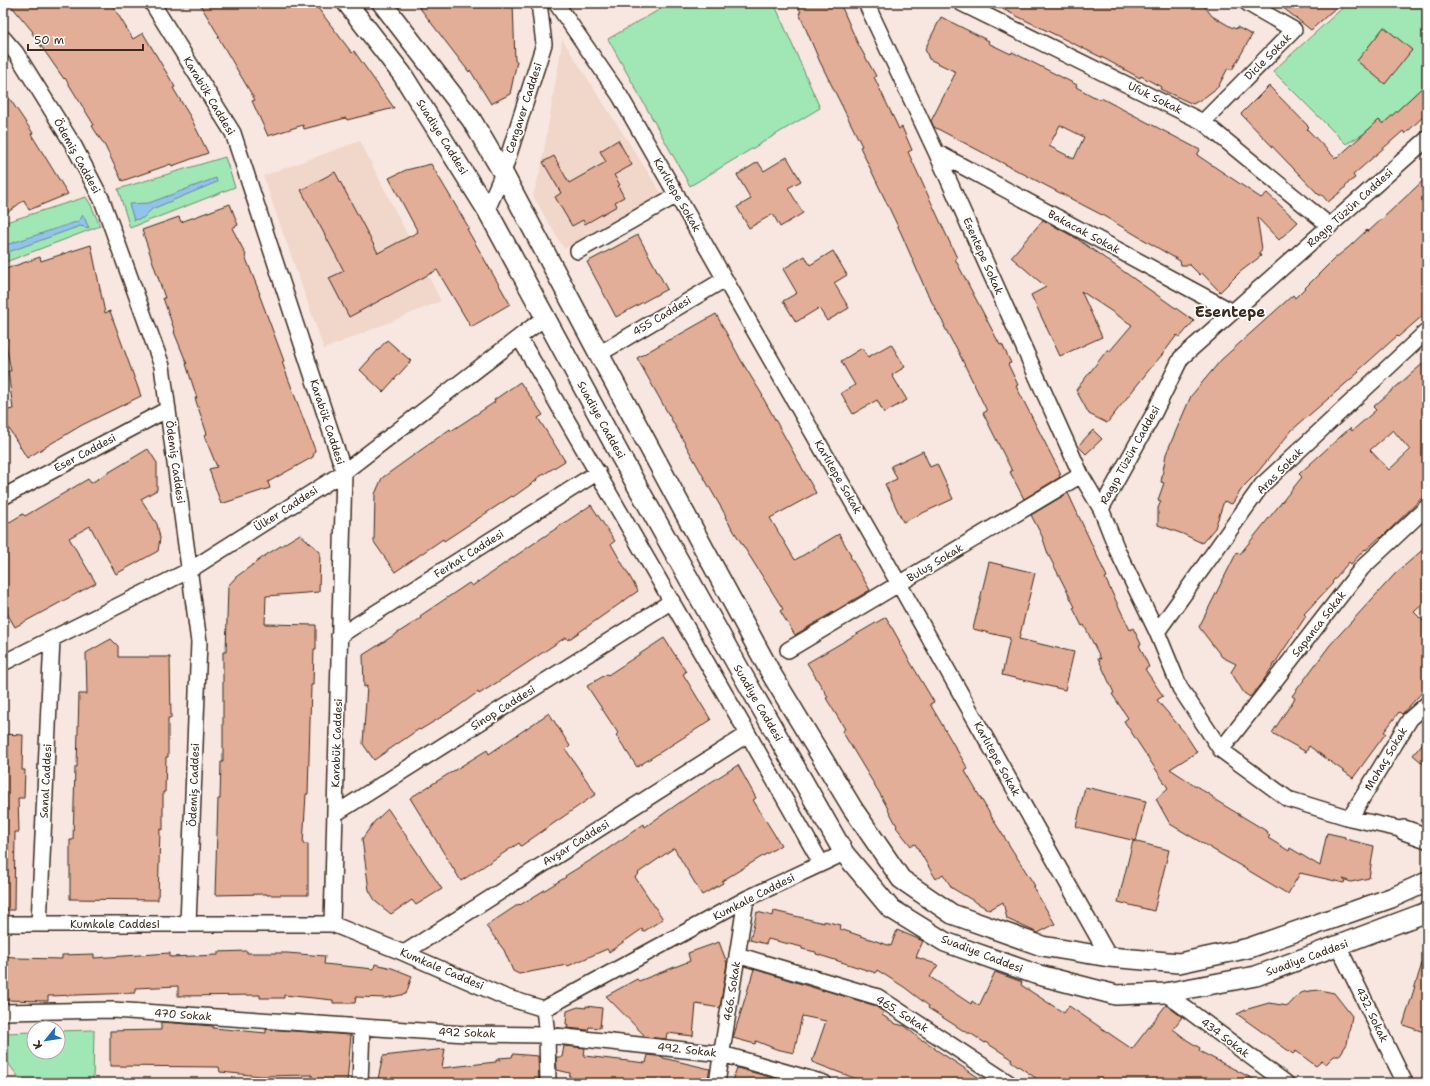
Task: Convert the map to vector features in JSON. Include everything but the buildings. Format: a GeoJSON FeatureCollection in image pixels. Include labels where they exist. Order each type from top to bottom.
{"type":"FeatureCollection","features":[{"type":"Feature","properties":{"kind":"main road","name":"Suadiye Caddesi"},"geometry":{"type":"LineString","coordinates":[[347,3],[402,74],[487,210],[544,318],[741,672],[844,853],[890,908],[945,942],[1035,974],[1116,994],[1165,993],[1256,976],[1427,912]]}},
{"type":"Feature","properties":{"kind":"main road"},"geometry":{"type":"LineString","coordinates":[[382,3],[471,119],[503,173],[772,675],[853,809],[901,879],[952,914],[1042,946],[1109,957],[1179,963],[1249,948],[1391,898],[1427,882]]}},
{"type":"Feature","properties":{"kind":"main road","name":"Ragıp Tüzün Caddesi"},"geometry":{"type":"LineString","coordinates":[[1404,830],[1427,828]]}},
{"type":"Feature","properties":{"kind":"main road","name":"Ragıp Tüzün Caddesi"},"geometry":{"type":"LineString","coordinates":[[1404,830],[1427,838]]}},
{"type":"Feature","properties":{"kind":"street","name":"Karabük Caddesi"},"geometry":{"type":"LineString","coordinates":[[152,3],[233,133],[344,472],[332,924]]}},
{"type":"Feature","properties":{"kind":"street","name":"Cengaver Caddesi"},"geometry":{"type":"LineString","coordinates":[[487,210],[503,173],[544,44],[539,3]]}},
{"type":"Feature","properties":{"kind":"street","name":"Karlıtepe Sokak"},"geometry":{"type":"LineString","coordinates":[[556,3],[620,96],[899,584],[1109,957]]}},
{"type":"Feature","properties":{"kind":"street","name":"Esentepe Sokak"},"geometry":{"type":"LineString","coordinates":[[866,3],[936,152],[1081,475],[1100,509]]}},
{"type":"Feature","properties":{"kind":"street","name":"Ufuk Sokak"},"geometry":{"type":"LineString","coordinates":[[961,3],[1203,122],[1330,226]]}},
{"type":"Feature","properties":{"kind":"street","name":"Dicle Sokak"},"geometry":{"type":"LineString","coordinates":[[1203,122],[1294,30],[1247,3]]}},
{"type":"Feature","properties":{"kind":"street","name":"Ödemiş Caddesi"},"geometry":{"type":"LineString","coordinates":[[3,38],[16,53],[74,146],[102,200],[162,366],[199,642],[188,924]]}},
{"type":"Feature","properties":{"kind":"street","name":"Ragıp Tüzün Caddesi"},"geometry":{"type":"LineString","coordinates":[[1404,830],[1350,818],[1288,799],[1221,750],[1180,688],[1157,632],[1118,552],[1100,509],[1154,413],[1181,358],[1427,139]]}},
{"type":"Feature","properties":{"kind":"street","name":"Bakacak Sokak"},"geometry":{"type":"LineString","coordinates":[[936,152],[1233,312]]}},
{"type":"Feature","properties":{"kind":"street"},"geometry":{"type":"LineString","coordinates":[[578,251],[677,195]]}},
{"type":"Feature","properties":{"kind":"street","name":"455 Caddesi"},"geometry":{"type":"LineString","coordinates":[[599,354],[725,279]]}},
{"type":"Feature","properties":{"kind":"street","name":"Ülker Caddesi"},"geometry":{"type":"LineString","coordinates":[[3,663],[190,570],[344,472],[544,318]]}},
{"type":"Feature","properties":{"kind":"street","name":"Aras Sokak"},"geometry":{"type":"LineString","coordinates":[[1157,632],[1262,485],[1427,331]]}},
{"type":"Feature","properties":{"kind":"street"},"geometry":{"type":"LineString","coordinates":[[519,337],[672,601],[821,864]]}},
{"type":"Feature","properties":{"kind":"street","name":"Eser Caddesi"},"geometry":{"type":"LineString","coordinates":[[3,497],[168,409]]}},
{"type":"Feature","properties":{"kind":"street","name":"Ferhat Caddesi"},"geometry":{"type":"LineString","coordinates":[[339,636],[598,472]]}},
{"type":"Feature","properties":{"kind":"street","name":"Buluş Sokak"},"geometry":{"type":"LineString","coordinates":[[788,650],[1081,475]]}},
{"type":"Feature","properties":{"kind":"street","name":"Sapanca Sokak"},"geometry":{"type":"LineString","coordinates":[[1221,750],[1362,568],[1427,507]]}},
{"type":"Feature","properties":{"kind":"street","name":"Sinop Caddesi"},"geometry":{"type":"LineString","coordinates":[[335,814],[672,601]]}},
{"type":"Feature","properties":{"kind":"street","name":"Sanal Caddesi"},"geometry":{"type":"LineString","coordinates":[[39,924],[52,638]]}},
{"type":"Feature","properties":{"kind":"street","name":"Mohaç Sokak"},"geometry":{"type":"LineString","coordinates":[[1350,818],[1410,719],[1427,704]]}},
{"type":"Feature","properties":{"kind":"street","name":"Avşar Caddesi"},"geometry":{"type":"LineString","coordinates":[[404,953],[748,734]]}},
{"type":"Feature","properties":{"kind":"street","name":"Kumkale Caddesi"},"geometry":{"type":"LineString","coordinates":[[3,924],[332,924],[505,996],[544,1009],[746,899],[844,853]]}},
{"type":"Feature","properties":{"kind":"street","name":"466. Sokak"},"geometry":{"type":"LineString","coordinates":[[717,1083],[746,899]]}},
{"type":"Feature","properties":{"kind":"street","name":"432. Sokak"},"geometry":{"type":"LineString","coordinates":[[1338,946],[1405,1083]]}},
{"type":"Feature","properties":{"kind":"street","name":"465. Sokak"},"geometry":{"type":"LineString","coordinates":[[737,955],[878,997],[1009,1083]]}},
{"type":"Feature","properties":{"kind":"street","name":"434 Sokak"},"geometry":{"type":"LineString","coordinates":[[1165,993],[1286,1083]]}},
{"type":"Feature","properties":{"kind":"street"},"geometry":{"type":"LineString","coordinates":[[544,1009],[547,1035],[548,1083]]}},
{"type":"Feature","properties":{"kind":"street","name":"470 Sokak"},"geometry":{"type":"LineString","coordinates":[[3,1012],[113,1010],[362,1027]]}},
{"type":"Feature","properties":{"kind":"street"},"geometry":{"type":"LineString","coordinates":[[360,1083],[362,1027]]}},
{"type":"Feature","properties":{"kind":"street","name":"492 Sokak"},"geometry":{"type":"LineString","coordinates":[[362,1027],[465,1034],[547,1035]]}},
{"type":"Feature","properties":{"kind":"street","name":"492. Sokak"},"geometry":{"type":"LineString","coordinates":[[547,1035],[722,1054],[824,1083]]}},
{"type":"Feature","properties":{"kind":"shaded area"},"geometry":{"type":"Polygon","coordinates":[[[562,39],[662,194],[564,249],[533,196],[541,168],[562,39]]]}},
{"type":"Feature","properties":{"kind":"shaded area"},"geometry":{"type":"Polygon","coordinates":[[[360,141],[441,301],[324,349],[263,176],[360,141]]]}},
{"type":"Feature","properties":{"kind":"green space"},"geometry":{"type":"Polygon","coordinates":[[[671,3],[774,3],[820,108],[690,186],[608,39],[671,3]]]}},
{"type":"Feature","properties":{"kind":"green space"},"geometry":{"type":"Polygon","coordinates":[[[1348,3],[1427,3],[1427,88],[1393,117],[1346,144],[1273,71],[1348,3]]]}},
{"type":"Feature","properties":{"kind":"green space"},"geometry":{"type":"Polygon","coordinates":[[[225,157],[235,187],[130,228],[118,189],[225,157]]]}},
{"type":"Feature","properties":{"kind":"green space"},"geometry":{"type":"Polygon","coordinates":[[[86,197],[100,226],[3,263],[3,223],[86,197]]]}},
{"type":"Feature","properties":{"kind":"green space"},"geometry":{"type":"Polygon","coordinates":[[[94,1030],[93,1083],[30,1083],[20,1079],[8,1063],[3,1051],[6,1033],[26,1032],[26,1060],[66,1060],[66,1031],[94,1030]]]}},
{"type":"Feature","properties":{"kind":"water"},"geometry":{"type":"Polygon","coordinates":[[[216,178],[217,182],[152,209],[143,218],[134,220],[129,204],[149,203],[216,178]]]}},
{"type":"Feature","properties":{"kind":"water"},"geometry":{"type":"Polygon","coordinates":[[[83,215],[89,228],[80,226],[3,254],[3,246],[79,221],[83,215]]]}},
{"type":"Feature","properties":{"kind":"district","name":"Esentepe"},"geometry":{"type":"Point","coordinates":[1230,312]}}]}
